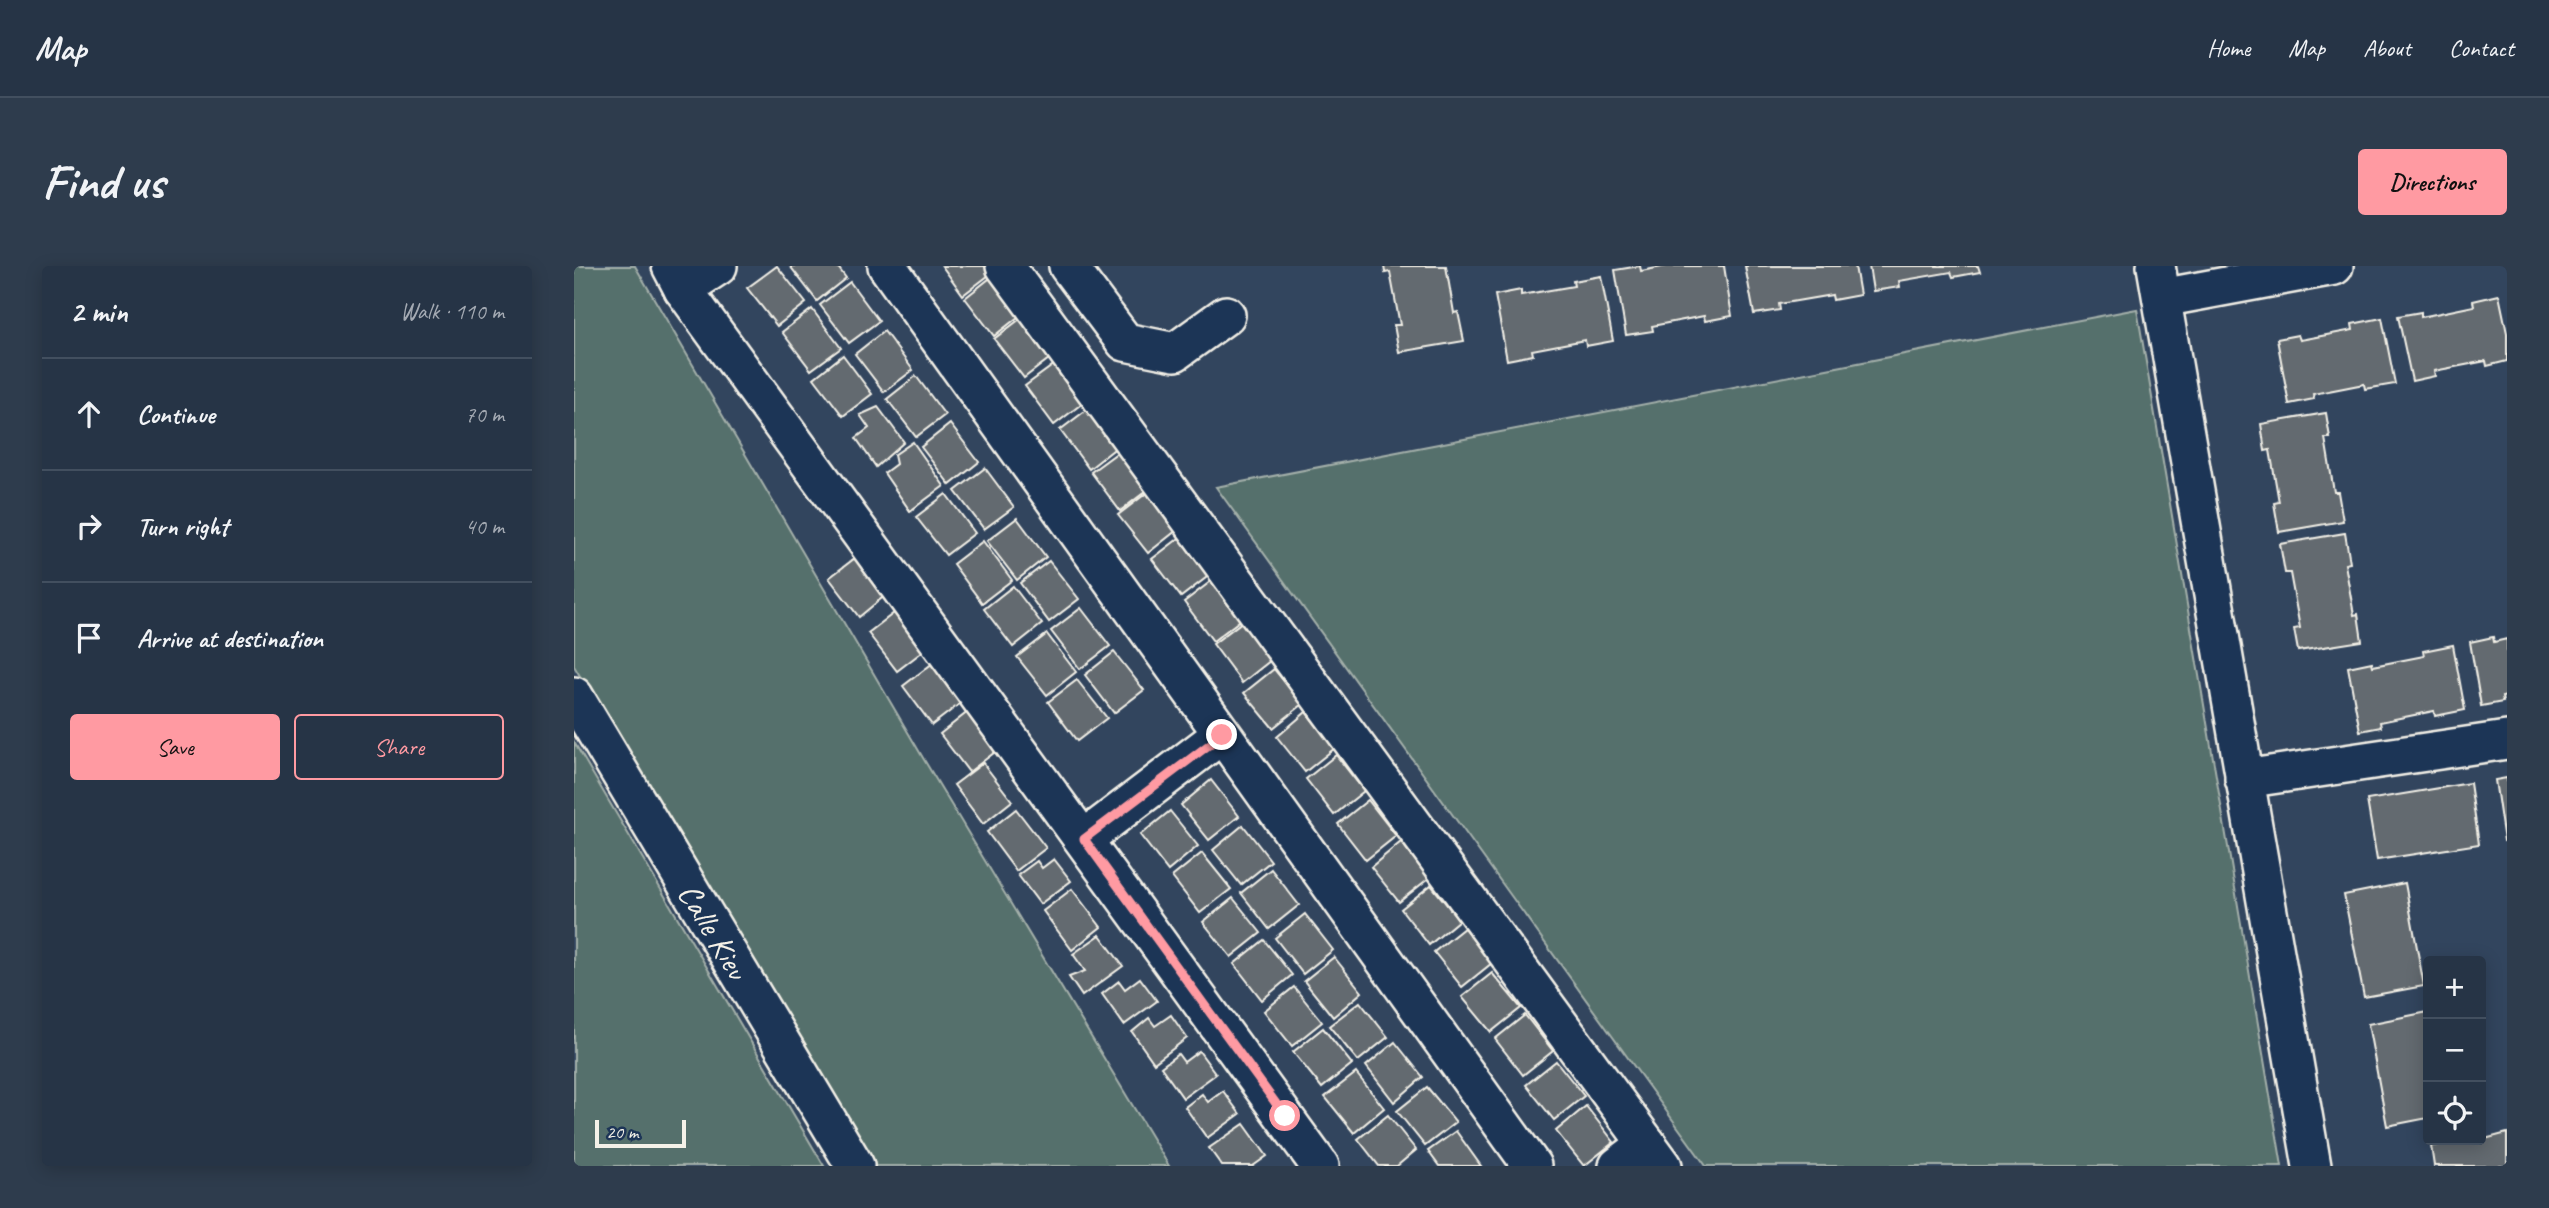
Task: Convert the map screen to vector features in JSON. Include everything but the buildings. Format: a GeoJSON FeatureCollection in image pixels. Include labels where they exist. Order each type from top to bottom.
{"type":"FeatureCollection","features":[{"type":"Feature","properties":{"kind":"street"},"geometry":{"type":"LineString","coordinates":[[718,266],[677,277],[1321,1166]]}},
{"type":"Feature","properties":{"kind":"street"},"geometry":{"type":"LineString","coordinates":[[887,266],[1532,1166]]}},
{"type":"Feature","properties":{"kind":"street"},"geometry":{"type":"LineString","coordinates":[[1005,266],[1655,1155],[1618,1166]]}},
{"type":"Feature","properties":{"kind":"street"},"geometry":{"type":"LineString","coordinates":[[1068,266],[1125,342],[1175,352],[1226,315]]}},
{"type":"Feature","properties":{"kind":"street"},"geometry":{"type":"LineString","coordinates":[[2312,1166],[2159,282],[2334,266]]}},
{"type":"Feature","properties":{"kind":"street","name":"Calle Kiev"},"geometry":{"type":"LineString","coordinates":[[574,696],[855,1166]]}},
{"type":"Feature","properties":{"kind":"street"},"geometry":{"type":"LineString","coordinates":[[1084,839],[1222,735]]}},
{"type":"Feature","properties":{"kind":"street"},"geometry":{"type":"LineString","coordinates":[[2244,779],[2507,740]]}},
{"type":"Feature","properties":{"kind":"green space"},"geometry":{"type":"Polygon","coordinates":[[[574,266],[635,266],[926,763],[1169,1166],[873,1166],[574,666],[574,266]]]}},
{"type":"Feature","properties":{"kind":"green space"},"geometry":{"type":"Polygon","coordinates":[[[2137,309],[2282,1166],[1706,1166],[1216,487],[2137,309]]]}},
{"type":"Feature","properties":{"kind":"green space"},"geometry":{"type":"Polygon","coordinates":[[[574,742],[824,1166],[574,1166],[574,742]]]}},
{"type":"Feature","properties":{"kind":"route"},"geometry":{"type":"LineString","coordinates":[[1222,735],[1084,839],[1285,1116]]}}]}
